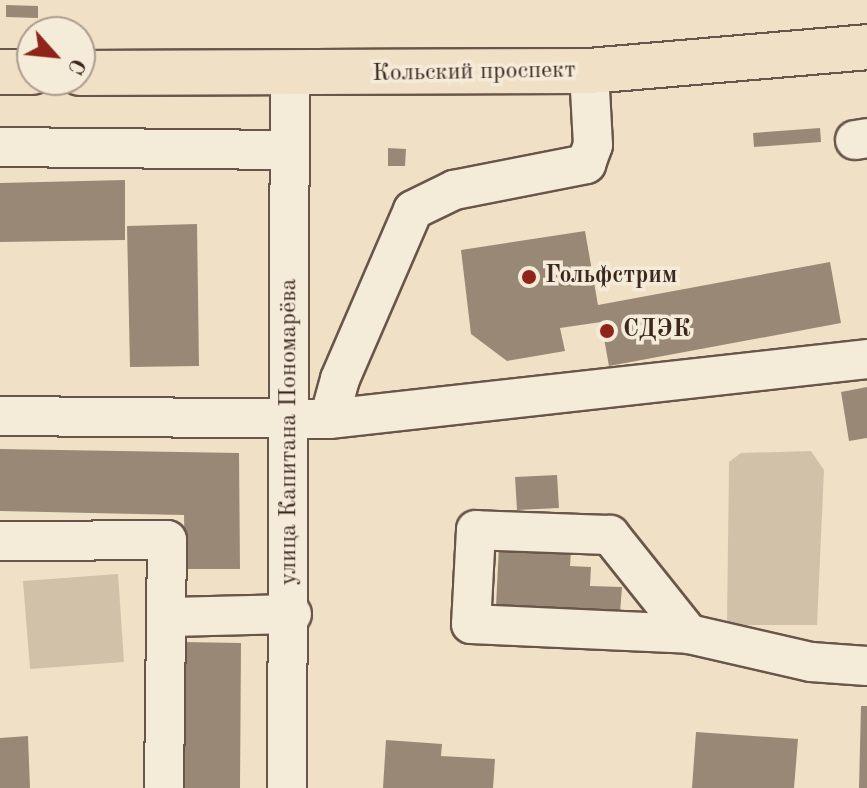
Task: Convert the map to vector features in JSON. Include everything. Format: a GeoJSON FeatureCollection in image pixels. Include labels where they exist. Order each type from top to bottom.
{"type":"FeatureCollection","features":[{"type":"Feature","properties":{"kind":"main road","name":"Кольский проспект"},"geometry":{"type":"LineString","coordinates":[[96,73],[290,76],[589,71],[867,47]]}},
{"type":"Feature","properties":{"kind":"street"},"geometry":{"type":"LineString","coordinates":[[329,419],[340,379],[413,210],[454,190],[586,164],[593,145],[589,71]]}},
{"type":"Feature","properties":{"kind":"street","name":"улица Капитана Пономарёва"},"geometry":{"type":"LineString","coordinates":[[287,788],[292,614],[290,76]]}},
{"type":"Feature","properties":{"kind":"street"},"geometry":{"type":"LineString","coordinates":[[0,147],[290,150]]}},
{"type":"Feature","properties":{"kind":"street"},"geometry":{"type":"LineString","coordinates":[[0,416],[329,419],[867,359]]}},
{"type":"Feature","properties":{"kind":"street"},"geometry":{"type":"LineString","coordinates":[[689,634],[610,535],[476,530],[471,624],[689,634],[811,662],[867,666]]}},
{"type":"Feature","properties":{"kind":"street"},"geometry":{"type":"LineString","coordinates":[[0,541],[167,540],[170,617],[164,788]]}},
{"type":"Feature","properties":{"kind":"street"},"geometry":{"type":"LineString","coordinates":[[170,617],[292,614]]}},
{"type":"Feature","properties":{"kind":"shaded area"},"geometry":{"type":"Polygon","coordinates":[[[811,451],[824,470],[817,625],[727,625],[729,462],[741,453],[811,451]]]}},
{"type":"Feature","properties":{"kind":"shaded area"},"geometry":{"type":"Polygon","coordinates":[[[118,574],[124,662],[30,669],[23,581],[118,574]]]}},
{"type":"Feature","properties":{"kind":"building"},"geometry":{"type":"Polygon","coordinates":[[[6,5],[38,6],[38,16],[6,17],[6,5]]]}},
{"type":"Feature","properties":{"kind":"building"},"geometry":{"type":"Polygon","coordinates":[[[820,128],[821,142],[754,147],[753,133],[820,128]]]}},
{"type":"Feature","properties":{"kind":"building"},"geometry":{"type":"Polygon","coordinates":[[[388,148],[406,149],[405,166],[388,166],[388,148]]]}},
{"type":"Feature","properties":{"kind":"building"},"geometry":{"type":"Polygon","coordinates":[[[125,180],[125,240],[0,242],[0,183],[125,180]]]}},
{"type":"Feature","properties":{"kind":"building"},"geometry":{"type":"Polygon","coordinates":[[[197,224],[199,366],[130,367],[127,226],[197,224]]]}},
{"type":"Feature","properties":{"kind":"building"},"geometry":{"type":"Polygon","coordinates":[[[585,231],[598,305],[830,262],[841,323],[609,366],[601,322],[560,328],[565,351],[507,361],[471,334],[461,250],[585,231]]]}},
{"type":"Feature","properties":{"kind":"building"},"geometry":{"type":"Polygon","coordinates":[[[867,387],[867,438],[849,441],[841,392],[867,387]]]}},
{"type":"Feature","properties":{"kind":"building"},"geometry":{"type":"Polygon","coordinates":[[[0,449],[239,453],[240,569],[185,569],[184,515],[0,511],[0,449]]]}},
{"type":"Feature","properties":{"kind":"building"},"geometry":{"type":"Polygon","coordinates":[[[557,475],[559,508],[517,510],[515,477],[557,475]]]}},
{"type":"Feature","properties":{"kind":"building"},"geometry":{"type":"Polygon","coordinates":[[[499,546],[571,550],[570,566],[591,567],[590,586],[622,587],[620,613],[496,606],[499,546]]]}},
{"type":"Feature","properties":{"kind":"building"},"geometry":{"type":"Polygon","coordinates":[[[183,642],[241,643],[240,788],[182,788],[183,642]]]}},
{"type":"Feature","properties":{"kind":"building"},"geometry":{"type":"Polygon","coordinates":[[[861,706],[867,706],[867,788],[859,788],[861,706]]]}},
{"type":"Feature","properties":{"kind":"building"},"geometry":{"type":"Polygon","coordinates":[[[696,732],[798,739],[794,788],[692,788],[696,732]]]}},
{"type":"Feature","properties":{"kind":"building"},"geometry":{"type":"Polygon","coordinates":[[[28,736],[30,788],[0,788],[0,738],[28,736]]]}},
{"type":"Feature","properties":{"kind":"building"},"geometry":{"type":"Polygon","coordinates":[[[386,740],[442,744],[441,756],[495,759],[493,788],[383,788],[386,740]]]}},
{"type":"Feature","properties":{"kind":"place","name":"Гольфстрим"},"geometry":{"type":"Point","coordinates":[529,277]}},
{"type":"Feature","properties":{"kind":"place","name":"СДЭК"},"geometry":{"type":"Point","coordinates":[607,331]}}]}
